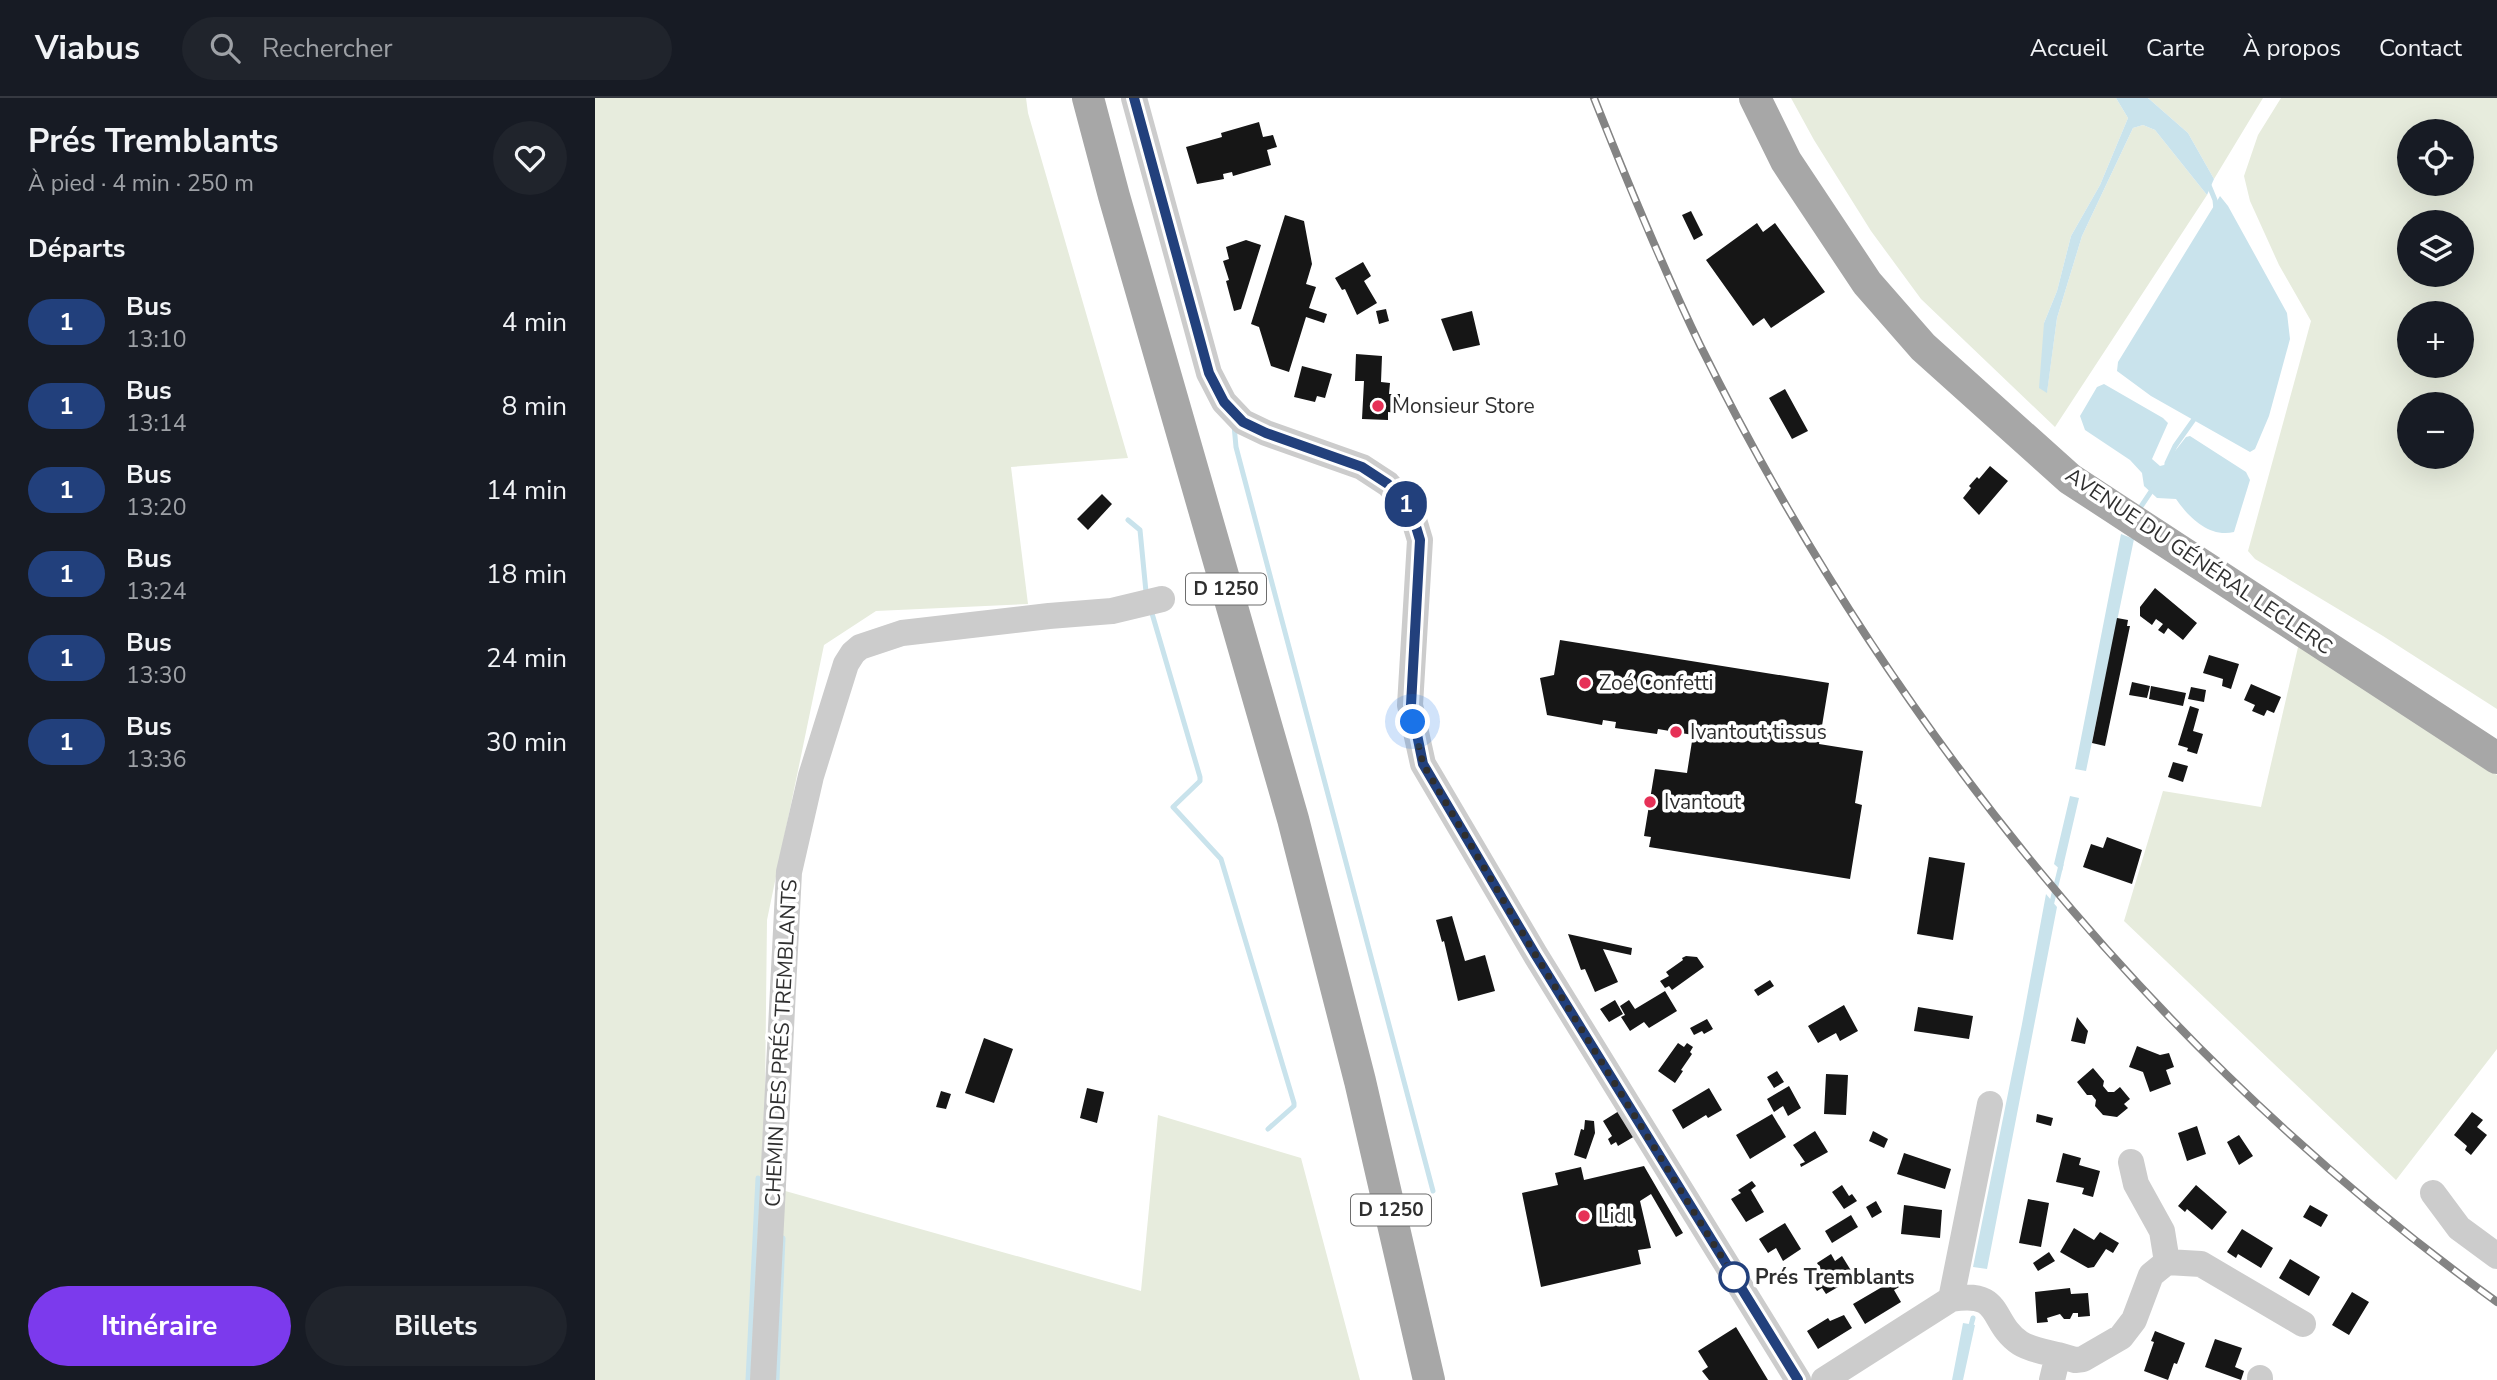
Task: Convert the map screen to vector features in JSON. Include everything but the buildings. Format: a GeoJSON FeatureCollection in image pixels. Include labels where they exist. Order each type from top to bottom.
{"type":"FeatureCollection","features":[{"type":"Feature","properties":{"kind":"main road","name":"D 1250"},"geometry":{"type":"LineString","coordinates":[[1088,98],[1117,209],[1293,819],[1360,1081],[1421,1338],[1427,1380]]}},
{"type":"Feature","properties":{"kind":"main road","name":"AVENUE DU GÉNÉRAL LECLERC"},"geometry":{"type":"LineString","coordinates":[[1755,98],[1786,161],[1867,284],[1923,346],[2070,479],[2497,758]]}},
{"type":"Feature","properties":{"kind":"street"},"geometry":{"type":"LineString","coordinates":[[1134,98],[1209,373],[1224,402],[1243,422],[1266,433],[1362,467],[1388,484],[1411,510],[1420,540],[1411,705],[1423,764],[1535,954],[1798,1380]]}},
{"type":"Feature","properties":{"kind":"street","name":"CHEMIN DES PRÉS TREMBLANTS"},"geometry":{"type":"LineString","coordinates":[[763,1380],[789,872],[811,776],[846,664],[860,648],[902,633],[1112,611],[1162,599]]}},
{"type":"Feature","properties":{"kind":"street"},"geometry":{"type":"LineString","coordinates":[[1951,1298],[1990,1104]]}},
{"type":"Feature","properties":{"kind":"street"},"geometry":{"type":"LineString","coordinates":[[2131,1162],[2136,1184],[2162,1231],[2167,1262]]}},
{"type":"Feature","properties":{"kind":"street"},"geometry":{"type":"LineString","coordinates":[[2433,1193],[2459,1228],[2497,1256]]}},
{"type":"Feature","properties":{"kind":"street"},"geometry":{"type":"LineString","coordinates":[[1824,1380],[1951,1298],[1968,1296],[1984,1300],[2018,1342],[2055,1367],[2083,1359],[2121,1337],[2134,1320],[2151,1275],[2167,1262],[2201,1264],[2302,1324]]}},
{"type":"Feature","properties":{"kind":"shaded area"},"geometry":{"type":"Polygon","coordinates":[[[595,98],[1026,98],[1028,113],[1128,458],[1011,467],[1028,604],[876,611],[824,645],[767,920],[764,1185],[1141,1291],[1158,1115],[1301,1158],[1360,1380],[595,1380],[595,98]]]}},
{"type":"Feature","properties":{"kind":"shaded area"},"geometry":{"type":"Polygon","coordinates":[[[1791,98],[2116,98],[2128,118],[2100,185],[2071,236],[2057,291],[2044,323],[2047,392],[2057,318],[2082,236],[2133,128],[2143,125],[2155,130],[2207,195],[2055,427],[1921,299],[1871,231],[1791,98]]]}},
{"type":"Feature","properties":{"kind":"shaded area"},"geometry":{"type":"Polygon","coordinates":[[[2148,98],[2263,98],[2214,179],[2188,133],[2148,98]]]}},
{"type":"Feature","properties":{"kind":"shaded area"},"geometry":{"type":"Polygon","coordinates":[[[2281,98],[2497,98],[2497,709],[2255,559],[2248,551],[2311,321],[2279,265],[2250,201],[2244,176],[2258,135],[2281,98]]]}},
{"type":"Feature","properties":{"kind":"shaded area"},"geometry":{"type":"Polygon","coordinates":[[[2299,643],[2497,775],[2497,1049],[2396,1180],[2124,921],[2163,791],[2261,807],[2299,643]]]}},
{"type":"Feature","properties":{"kind":"water"},"geometry":{"type":"Polygon","coordinates":[[[2116,98],[2148,98],[2188,133],[2214,179],[2207,195],[2155,130],[2143,125],[2133,128],[2082,236],[2057,318],[2047,393],[2039,388],[2044,323],[2057,291],[2071,236],[2100,185],[2128,118],[2116,98]]]}},
{"type":"Feature","properties":{"kind":"water"},"geometry":{"type":"Polygon","coordinates":[[[2220,196],[2287,313],[2290,339],[2269,416],[2255,449],[2250,452],[2151,396],[2117,371],[2118,362],[2220,196]]]}},
{"type":"Feature","properties":{"kind":"water"},"geometry":{"type":"Polygon","coordinates":[[[2104,384],[2168,423],[2152,459],[2160,466],[2164,465],[2186,437],[2190,436],[2246,472],[2250,480],[2234,532],[2209,529],[2187,513],[2176,499],[2157,498],[2144,486],[2142,473],[2130,460],[2085,430],[2080,416],[2097,387],[2104,384]]]}},
{"type":"Feature","properties":{"kind":"water"},"geometry":{"type":"Polygon","coordinates":[[[2121,534],[2134,539],[2086,771],[2075,769],[2121,534]]]}},
{"type":"Feature","properties":{"kind":"water"},"geometry":{"type":"Polygon","coordinates":[[[2070,796],[2079,798],[2062,871],[2054,864],[2070,796]]]}},
{"type":"Feature","properties":{"kind":"water"},"geometry":{"type":"Polygon","coordinates":[[[2046,894],[2057,907],[1987,1269],[1973,1267],[2022,1024],[2046,894]]]}},
{"type":"Feature","properties":{"kind":"water"},"geometry":{"type":"Polygon","coordinates":[[[1963,1323],[1975,1325],[1963,1380],[1952,1380],[1963,1323]]]}},
{"type":"Feature","properties":{"kind":"waterway"},"geometry":{"type":"LineString","coordinates":[[2208,183],[2216,210]]}},
{"type":"Feature","properties":{"kind":"waterway"},"geometry":{"type":"LineString","coordinates":[[2167,463],[2175,446],[2197,415]]}},
{"type":"Feature","properties":{"kind":"waterway"},"geometry":{"type":"LineString","coordinates":[[1234,425],[1236,447],[1433,1191]]}},
{"type":"Feature","properties":{"kind":"waterway"},"geometry":{"type":"LineString","coordinates":[[2138,511],[2154,487]]}},
{"type":"Feature","properties":{"kind":"waterway"},"geometry":{"type":"LineString","coordinates":[[1128,520],[1140,530],[1146,592]]}},
{"type":"Feature","properties":{"kind":"waterway"},"geometry":{"type":"LineString","coordinates":[[1151,610],[1200,777],[1200,781],[1173,807],[1221,859],[1294,1103],[1294,1106],[1268,1129]]}},
{"type":"Feature","properties":{"kind":"waterway"},"geometry":{"type":"LineString","coordinates":[[2051,906],[2061,865]]}},
{"type":"Feature","properties":{"kind":"waterway"},"geometry":{"type":"LineString","coordinates":[[748,1380],[758,1178]]}},
{"type":"Feature","properties":{"kind":"waterway"},"geometry":{"type":"LineString","coordinates":[[777,1380],[783,1238]]}},
{"type":"Feature","properties":{"kind":"waterway"},"geometry":{"type":"LineString","coordinates":[[1970,1329],[1973,1318]]}},
{"type":"Feature","properties":{"kind":"railway"},"geometry":{"type":"LineString","coordinates":[[1594,98],[1686,315],[1774,484],[1855,619],[1944,748],[2040,872],[2144,990],[2255,1102],[2372,1206],[2497,1302]]}},
{"type":"Feature","properties":{"kind":"bus line","name":"1"},"geometry":{"type":"LineString","coordinates":[[1134,98],[1209,373],[1224,402],[1243,422],[1266,433],[1362,467],[1388,484],[1411,510],[1420,540],[1411,705],[1423,764],[1535,954],[1798,1380]]}},
{"type":"Feature","properties":{"kind":"place","name":"Monsieur Store"},"geometry":{"type":"Point","coordinates":[1378,406]}},
{"type":"Feature","properties":{"kind":"place","name":"Zoé Confetti"},"geometry":{"type":"Point","coordinates":[1585,683]}},
{"type":"Feature","properties":{"kind":"place","name":"Ivantout tissus"},"geometry":{"type":"Point","coordinates":[1676,732]}},
{"type":"Feature","properties":{"kind":"place","name":"Ivantout"},"geometry":{"type":"Point","coordinates":[1650,802]}},
{"type":"Feature","properties":{"kind":"place","name":"Lidl"},"geometry":{"type":"Point","coordinates":[1584,1216]}},
{"type":"Feature","properties":{"kind":"place","name":"Prés Tremblants"},"geometry":{"type":"Point","coordinates":[1734,1277]}},
{"type":"Feature","properties":{"kind":"route"},"geometry":{"type":"LineString","coordinates":[[1413,722],[1423,764],[1535,954],[1734,1277]]}}]}
